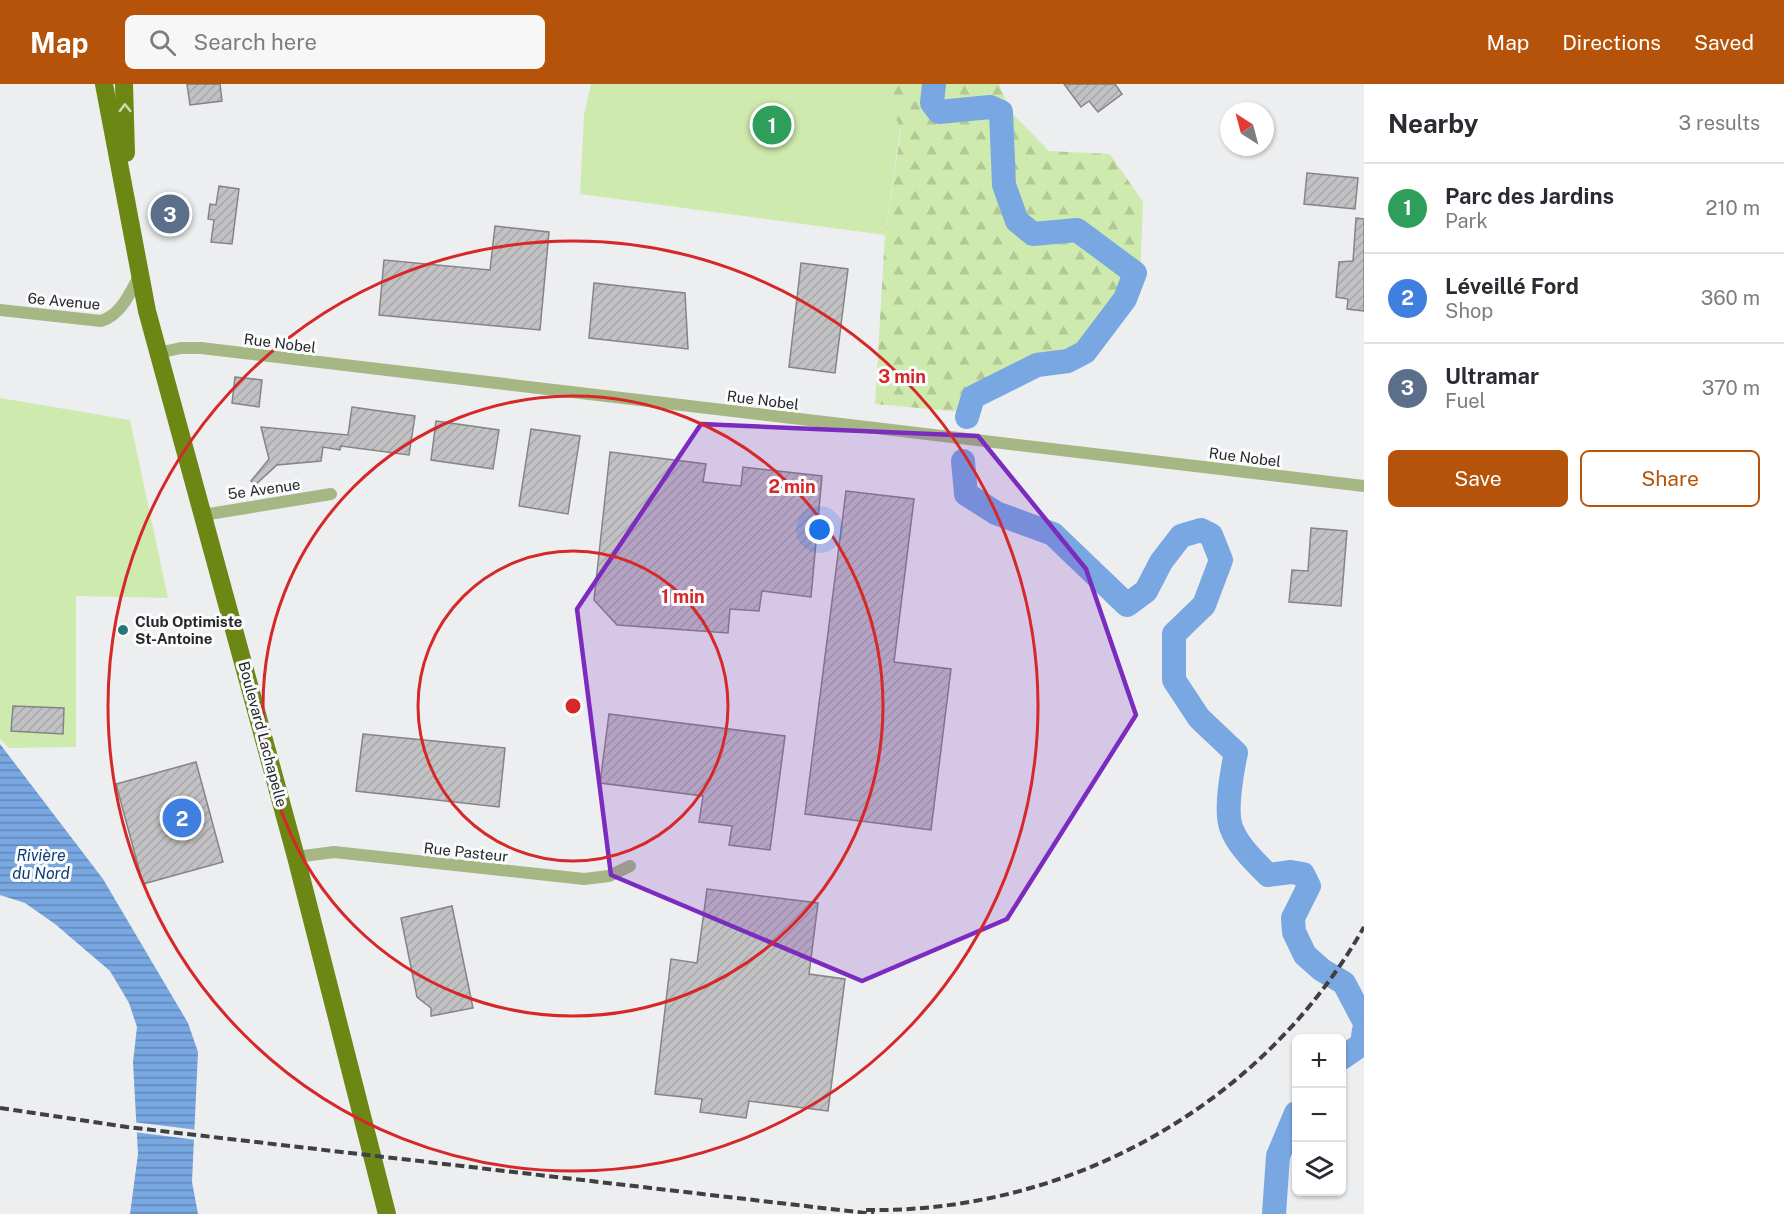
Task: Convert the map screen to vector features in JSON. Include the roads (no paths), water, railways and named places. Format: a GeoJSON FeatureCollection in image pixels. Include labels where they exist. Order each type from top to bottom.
{"type":"FeatureCollection","features":[{"type":"Feature","properties":{"kind":"main road","name":"Boulevard Lachapelle"},"geometry":{"type":"LineString","coordinates":[[104,84],[139,276],[158,353],[296,857],[387,1214]]}},
{"type":"Feature","properties":{"kind":"main road","name":"Boulevard Lachapelle"},"geometry":{"type":"LineString","coordinates":[[124,84],[127,209]]}},
{"type":"Feature","properties":{"kind":"street","name":"6e Avenue"},"geometry":{"type":"LineString","coordinates":[[0,310],[93,321],[111,317],[123,305],[139,276]]}},
{"type":"Feature","properties":{"kind":"street","name":"Rue Nobel"},"geometry":{"type":"LineString","coordinates":[[158,353],[181,348],[201,348],[1364,486]]}},
{"type":"Feature","properties":{"kind":"street","name":"5e Avenue"},"geometry":{"type":"LineString","coordinates":[[203,515],[331,494]]}},
{"type":"Feature","properties":{"kind":"street","name":"Rue Pasteur"},"geometry":{"type":"LineString","coordinates":[[296,857],[334,852],[594,879],[609,876],[630,866]]}},
{"type":"Feature","properties":{"kind":"water","name":"Rivière du Nord"},"geometry":{"type":"Polygon","coordinates":[[[0,744],[103,879],[188,1023],[198,1052],[192,1182],[198,1214],[130,1214],[138,1154],[133,1062],[137,1027],[129,1003],[110,971],[55,924],[25,903],[0,895],[0,744]]]}},
{"type":"Feature","properties":{"kind":"waterway"},"geometry":{"type":"LineString","coordinates":[[934,84],[932,103],[939,112],[990,107],[1001,112],[1004,185],[1017,221],[1033,234],[1077,230],[1135,273],[1125,299],[1085,352],[1068,361],[1037,365],[973,397],[967,417]]}},
{"type":"Feature","properties":{"kind":"waterway"},"geometry":{"type":"LineString","coordinates":[[963,461],[966,494],[996,513],[1053,534],[1127,605],[1146,591],[1161,562],[1181,536],[1201,530],[1211,535],[1221,560],[1204,605],[1174,634],[1174,680],[1199,718],[1236,753],[1231,780],[1229,820],[1237,840],[1268,875],[1291,872],[1303,874],[1309,886],[1293,918],[1294,932],[1305,955],[1322,970],[1344,983],[1364,1021]]}},
{"type":"Feature","properties":{"kind":"waterway"},"geometry":{"type":"LineString","coordinates":[[1346,1055],[1362,1044],[1364,1030]]}},
{"type":"Feature","properties":{"kind":"waterway"},"geometry":{"type":"LineString","coordinates":[[1274,1214],[1278,1156],[1292,1123]]}},
{"type":"Feature","properties":{"kind":"railway"},"geometry":{"type":"LineString","coordinates":[[866,1210],[942,1206],[1016,1192],[1087,1169],[1154,1136],[1216,1096],[1272,1047],[1322,990],[1364,927]]}},
{"type":"Feature","properties":{"kind":"railway"},"geometry":{"type":"LineString","coordinates":[[0,1108],[127,1127],[874,1214]]}},
{"type":"Feature","properties":{"kind":"place","name":"Parc des Jardins"},"geometry":{"type":"Point","coordinates":[772,125]}},
{"type":"Feature","properties":{"kind":"place","name":"Ultramar"},"geometry":{"type":"Point","coordinates":[170,214]}},
{"type":"Feature","properties":{"kind":"place","name":"Club Optimiste St-Antoine"},"geometry":{"type":"Point","coordinates":[123,630]}},
{"type":"Feature","properties":{"kind":"place","name":"Léveillé Ford"},"geometry":{"type":"Point","coordinates":[182,818]}}]}
